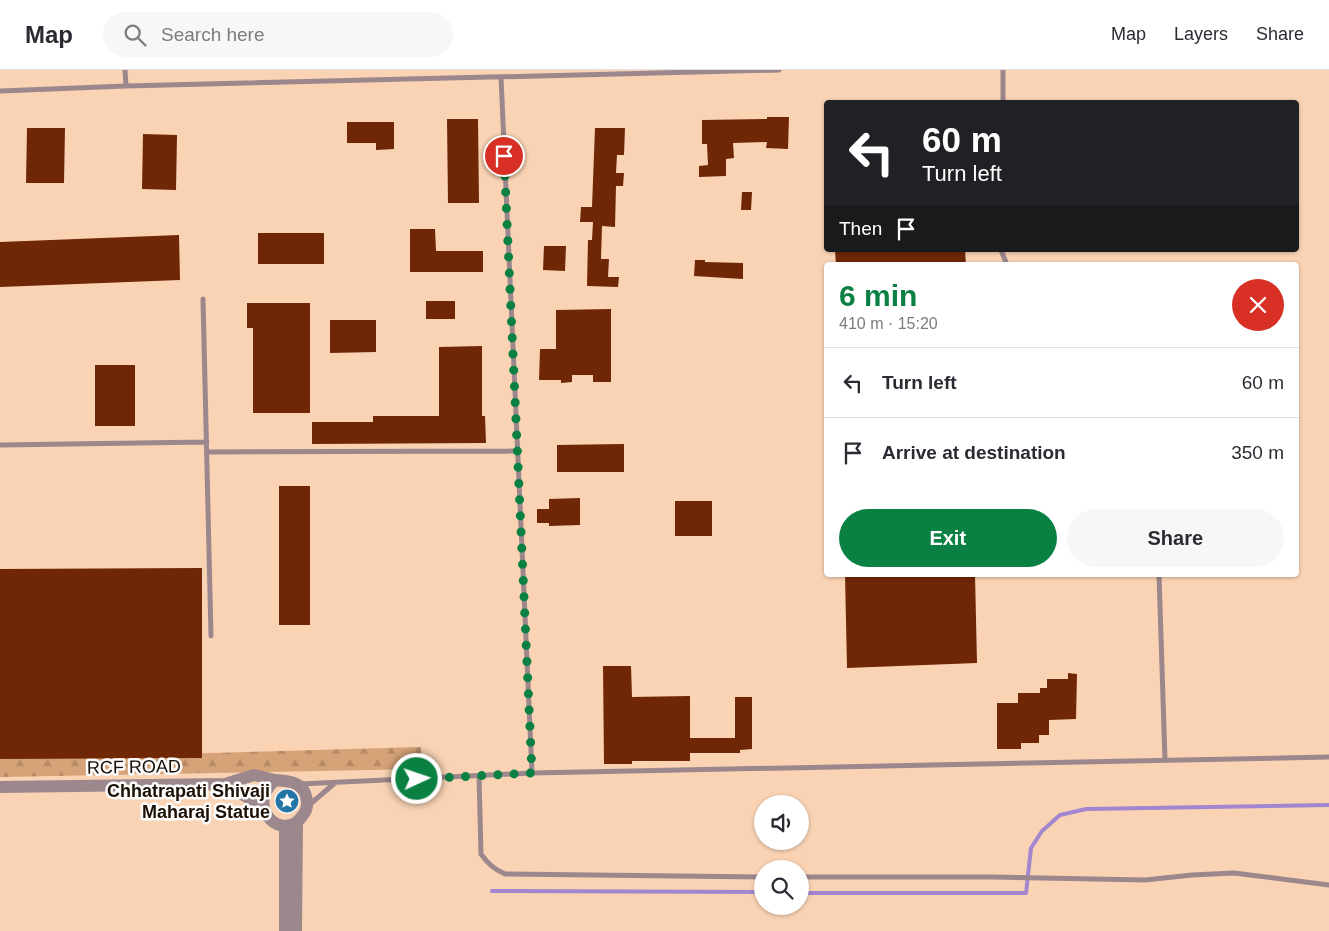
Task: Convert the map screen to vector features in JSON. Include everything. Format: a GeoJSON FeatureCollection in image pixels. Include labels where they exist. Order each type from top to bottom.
{"type":"FeatureCollection","features":[{"type":"Feature","properties":{"kind":"street"},"geometry":{"type":"LineString","coordinates":[[254,775],[291,782],[297,784],[305,794],[307,807],[305,813],[291,824],[272,822],[262,806],[224,784],[254,775]]}},
{"type":"Feature","properties":{"kind":"street"},"geometry":{"type":"LineString","coordinates":[[262,806],[264,794],[275,780]]}},
{"type":"Feature","properties":{"kind":"street","name":"RCF ROAD"},"geometry":{"type":"LineString","coordinates":[[0,787],[224,784]]}},
{"type":"Feature","properties":{"kind":"street"},"geometry":{"type":"LineString","coordinates":[[291,824],[291,894],[296,931]]}},
{"type":"Feature","properties":{"kind":"street"},"geometry":{"type":"LineString","coordinates":[[285,931],[291,894]]}},
{"type":"Feature","properties":{"kind":"lane"},"geometry":{"type":"LineString","coordinates":[[125,70],[126,86]]}},
{"type":"Feature","properties":{"kind":"lane"},"geometry":{"type":"LineString","coordinates":[[0,91],[126,86],[779,70]]}},
{"type":"Feature","properties":{"kind":"lane"},"geometry":{"type":"LineString","coordinates":[[1003,70],[1003,100]]}},
{"type":"Feature","properties":{"kind":"lane"},"geometry":{"type":"LineString","coordinates":[[501,77],[532,773]]}},
{"type":"Feature","properties":{"kind":"lane"},"geometry":{"type":"LineString","coordinates":[[204,299],[211,636]]}},
{"type":"Feature","properties":{"kind":"lane"},"geometry":{"type":"LineString","coordinates":[[0,445],[206,442]]}},
{"type":"Feature","properties":{"kind":"lane"},"geometry":{"type":"LineString","coordinates":[[207,452],[517,450]]}},
{"type":"Feature","properties":{"kind":"lane"},"geometry":{"type":"LineString","coordinates":[[1158,577],[1165,760]]}},
{"type":"Feature","properties":{"kind":"lane"},"geometry":{"type":"LineString","coordinates":[[297,784],[532,773],[1329,757]]}},
{"type":"Feature","properties":{"kind":"lane"},"geometry":{"type":"LineString","coordinates":[[479,776],[481,854],[486,862],[495,870],[505,874],[754,877]]}},
{"type":"Feature","properties":{"kind":"lane"},"geometry":{"type":"LineString","coordinates":[[307,807],[335,783]]}},
{"type":"Feature","properties":{"kind":"lane"},"geometry":{"type":"LineString","coordinates":[[809,877],[1145,880],[1234,873],[1329,885]]}},
{"type":"Feature","properties":{"kind":"green space"},"geometry":{"type":"Polygon","coordinates":[[[421,747],[422,769],[0,777],[0,759],[421,747]]]}},
{"type":"Feature","properties":{"kind":"building"},"geometry":{"type":"Polygon","coordinates":[[[767,117],[789,117],[788,149],[766,148],[767,142],[733,143],[734,158],[726,159],[726,176],[699,177],[699,166],[708,165],[707,144],[702,144],[702,120],[767,119],[767,117]]]}},
{"type":"Feature","properties":{"kind":"building"},"geometry":{"type":"Polygon","coordinates":[[[447,119],[478,119],[479,203],[448,203],[447,119]]]}},
{"type":"Feature","properties":{"kind":"building"},"geometry":{"type":"Polygon","coordinates":[[[347,122],[394,122],[394,149],[376,150],[376,143],[347,143],[347,122]]]}},
{"type":"Feature","properties":{"kind":"building"},"geometry":{"type":"Polygon","coordinates":[[[27,128],[65,128],[64,183],[26,183],[27,128]]]}},
{"type":"Feature","properties":{"kind":"building"},"geometry":{"type":"Polygon","coordinates":[[[595,128],[625,128],[624,155],[617,155],[616,173],[624,173],[623,186],[616,186],[615,227],[602,226],[601,259],[609,259],[608,277],[619,277],[618,287],[587,286],[588,240],[592,240],[593,222],[580,222],[581,207],[592,207],[595,128]]]}},
{"type":"Feature","properties":{"kind":"building"},"geometry":{"type":"Polygon","coordinates":[[[143,134],[177,135],[176,190],[142,189],[143,134]]]}},
{"type":"Feature","properties":{"kind":"building"},"geometry":{"type":"Polygon","coordinates":[[[742,192],[752,192],[751,210],[741,210],[742,192]]]}},
{"type":"Feature","properties":{"kind":"building"},"geometry":{"type":"Polygon","coordinates":[[[410,229],[435,229],[436,251],[483,251],[483,272],[410,272],[410,229]]]}},
{"type":"Feature","properties":{"kind":"building"},"geometry":{"type":"Polygon","coordinates":[[[258,233],[324,233],[324,264],[258,264],[258,233]]]}},
{"type":"Feature","properties":{"kind":"building"},"geometry":{"type":"Polygon","coordinates":[[[179,235],[180,280],[0,287],[0,242],[179,235]]]}},
{"type":"Feature","properties":{"kind":"building"},"geometry":{"type":"Polygon","coordinates":[[[544,246],[566,246],[565,271],[543,270],[544,246]]]}},
{"type":"Feature","properties":{"kind":"building"},"geometry":{"type":"Polygon","coordinates":[[[835,252],[965,252],[966,262],[836,262],[835,252]]]}},
{"type":"Feature","properties":{"kind":"building"},"geometry":{"type":"Polygon","coordinates":[[[695,260],[743,263],[743,279],[694,276],[695,260]]]}},
{"type":"Feature","properties":{"kind":"building"},"geometry":{"type":"Polygon","coordinates":[[[426,301],[455,301],[455,319],[426,319],[426,301]]]}},
{"type":"Feature","properties":{"kind":"building"},"geometry":{"type":"Polygon","coordinates":[[[247,303],[310,303],[310,413],[253,413],[253,328],[247,328],[247,303]]]}},
{"type":"Feature","properties":{"kind":"building"},"geometry":{"type":"Polygon","coordinates":[[[611,309],[611,382],[593,382],[593,375],[572,375],[572,382],[561,383],[561,380],[539,380],[540,349],[556,349],[556,310],[611,309]]]}},
{"type":"Feature","properties":{"kind":"building"},"geometry":{"type":"Polygon","coordinates":[[[330,320],[376,320],[376,352],[330,353],[330,320]]]}},
{"type":"Feature","properties":{"kind":"building"},"geometry":{"type":"Polygon","coordinates":[[[482,346],[482,416],[485,416],[486,443],[312,444],[312,422],[373,422],[373,416],[439,416],[439,347],[482,346]]]}},
{"type":"Feature","properties":{"kind":"building"},"geometry":{"type":"Polygon","coordinates":[[[95,365],[135,365],[135,426],[95,426],[95,365]]]}},
{"type":"Feature","properties":{"kind":"building"},"geometry":{"type":"Polygon","coordinates":[[[624,444],[624,472],[557,472],[557,445],[624,444]]]}},
{"type":"Feature","properties":{"kind":"building"},"geometry":{"type":"Polygon","coordinates":[[[279,486],[310,486],[310,625],[279,625],[279,486]]]}},
{"type":"Feature","properties":{"kind":"building"},"geometry":{"type":"Polygon","coordinates":[[[580,498],[580,525],[549,526],[549,523],[537,523],[537,509],[549,509],[549,499],[580,498]]]}},
{"type":"Feature","properties":{"kind":"building"},"geometry":{"type":"Polygon","coordinates":[[[675,501],[712,501],[712,536],[675,536],[675,501]]]}},
{"type":"Feature","properties":{"kind":"building"},"geometry":{"type":"Polygon","coordinates":[[[202,568],[202,758],[0,759],[0,569],[202,568]]]}},
{"type":"Feature","properties":{"kind":"building"},"geometry":{"type":"Polygon","coordinates":[[[845,577],[975,577],[977,663],[847,668],[845,577]]]}},
{"type":"Feature","properties":{"kind":"building"},"geometry":{"type":"Polygon","coordinates":[[[603,666],[631,666],[632,697],[690,696],[690,738],[735,738],[735,697],[752,697],[752,749],[740,750],[740,753],[690,753],[690,761],[632,761],[632,764],[604,764],[603,666]]]}},
{"type":"Feature","properties":{"kind":"building"},"geometry":{"type":"Polygon","coordinates":[[[1068,673],[1077,674],[1076,719],[1049,720],[1049,735],[1039,735],[1039,743],[1021,743],[1021,749],[997,749],[997,703],[1018,703],[1018,693],[1040,693],[1040,688],[1047,688],[1047,679],[1068,679],[1068,673]]]}},
{"type":"Feature","properties":{"kind":"waterway"},"geometry":{"type":"LineString","coordinates":[[809,893],[1026,893],[1031,848],[1042,831],[1060,815],[1086,809],[1329,805]]}},
{"type":"Feature","properties":{"kind":"waterway"},"geometry":{"type":"LineString","coordinates":[[492,891],[754,892]]}},
{"type":"Feature","properties":{"kind":"place","name":"Chhatrapati Shivaji Maharaj Statue"},"geometry":{"type":"Point","coordinates":[287,801]}},
{"type":"Feature","properties":{"kind":"route"},"geometry":{"type":"LineString","coordinates":[[417,779],[532,773],[504,156]]}}]}
